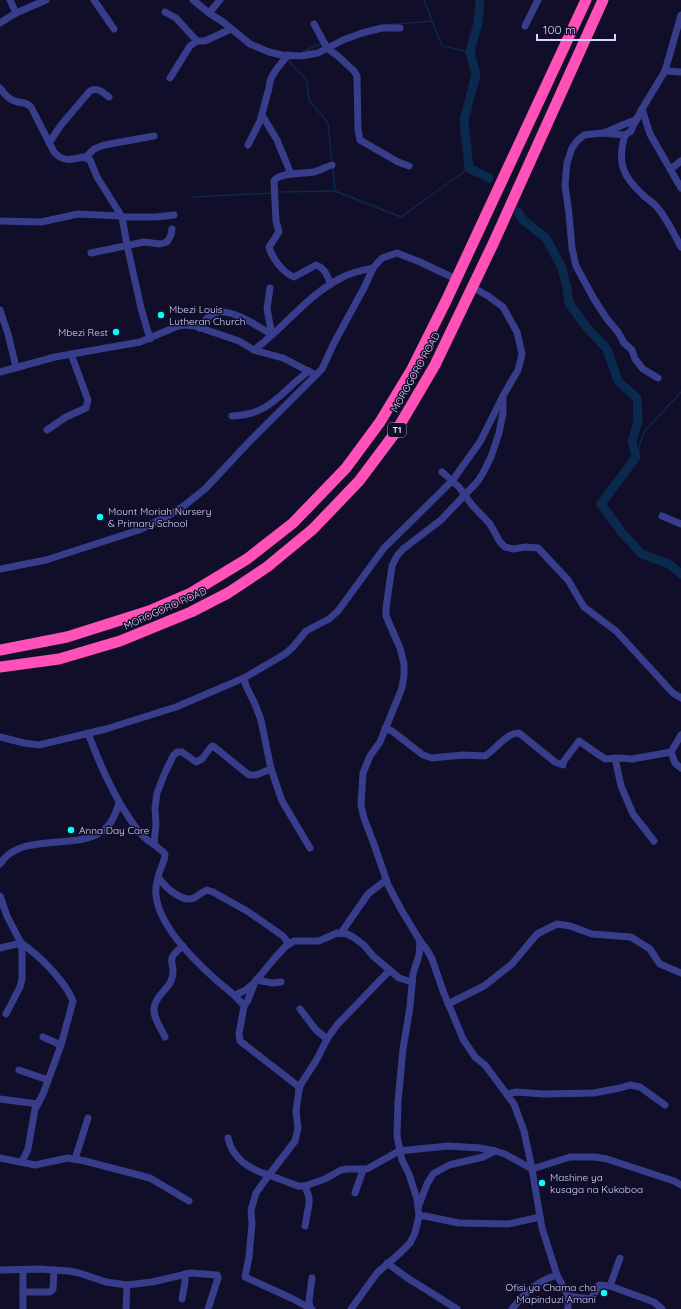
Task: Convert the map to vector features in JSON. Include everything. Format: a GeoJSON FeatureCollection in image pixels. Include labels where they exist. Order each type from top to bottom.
{"type":"FeatureCollection","features":[{"type":"Feature","properties":{"kind":"highway","name":"MOROGORO ROAD"},"geometry":{"type":"LineString","coordinates":[[0,650],[67,637],[149,611],[191,593],[247,559],[293,523],[346,468],[380,422],[412,369],[456,279],[586,0]]}},
{"type":"Feature","properties":{"kind":"highway","name":"MOROGORO ROAD"},"geometry":{"type":"LineString","coordinates":[[0,667],[59,658],[120,642],[190,612],[228,593],[267,567],[313,529],[359,481],[395,433],[435,365],[603,0]]}},
{"type":"Feature","properties":{"kind":"street"},"geometry":{"type":"LineString","coordinates":[[10,0],[16,13]]}},
{"type":"Feature","properties":{"kind":"street"},"geometry":{"type":"LineString","coordinates":[[0,23],[16,13],[46,0]]}},
{"type":"Feature","properties":{"kind":"street"},"geometry":{"type":"LineString","coordinates":[[94,0],[114,29]]}},
{"type":"Feature","properties":{"kind":"street"},"geometry":{"type":"LineString","coordinates":[[193,0],[223,22],[242,39],[256,48],[288,55],[312,55],[343,40],[369,31],[382,28],[400,28]]}},
{"type":"Feature","properties":{"kind":"street"},"geometry":{"type":"LineString","coordinates":[[209,13],[220,0]]}},
{"type":"Feature","properties":{"kind":"street"},"geometry":{"type":"LineString","coordinates":[[525,26],[538,0]]}},
{"type":"Feature","properties":{"kind":"street"},"geometry":{"type":"LineString","coordinates":[[165,12],[176,18],[197,41]]}},
{"type":"Feature","properties":{"kind":"street"},"geometry":{"type":"LineString","coordinates":[[602,133],[625,135],[631,131],[642,109],[665,71],[681,15]]}},
{"type":"Feature","properties":{"kind":"street"},"geometry":{"type":"LineString","coordinates":[[314,24],[327,48],[339,57],[354,71],[357,76],[358,130],[361,141],[398,162],[409,166]]}},
{"type":"Feature","properties":{"kind":"street"},"geometry":{"type":"LineString","coordinates":[[170,78],[190,46],[197,41],[205,41],[231,29]]}},
{"type":"Feature","properties":{"kind":"street"},"geometry":{"type":"LineString","coordinates":[[248,144],[260,121],[269,83],[274,73],[288,55]]}},
{"type":"Feature","properties":{"kind":"street"},"geometry":{"type":"LineString","coordinates":[[665,71],[681,72]]}},
{"type":"Feature","properties":{"kind":"street"},"geometry":{"type":"LineString","coordinates":[[0,88],[5,96],[12,101],[24,103],[31,107],[54,152],[64,159],[70,160],[86,157],[94,149],[104,145],[154,136]]}},
{"type":"Feature","properties":{"kind":"street"},"geometry":{"type":"LineString","coordinates":[[49,143],[61,125],[90,91],[99,89],[109,97]]}},
{"type":"Feature","properties":{"kind":"street"},"geometry":{"type":"LineString","coordinates":[[642,109],[650,134],[681,188]]}},
{"type":"Feature","properties":{"kind":"street"},"geometry":{"type":"LineString","coordinates":[[262,115],[277,140],[291,174]]}},
{"type":"Feature","properties":{"kind":"street"},"geometry":{"type":"LineString","coordinates":[[637,119],[602,133],[584,136],[576,141],[567,163],[565,185],[572,248],[576,266],[594,299],[607,319],[618,332],[624,343],[632,350],[635,359],[643,369],[658,378]]}},
{"type":"Feature","properties":{"kind":"street"},"geometry":{"type":"LineString","coordinates":[[625,135],[621,154],[622,166],[632,184],[657,207],[681,247]]}},
{"type":"Feature","properties":{"kind":"street"},"geometry":{"type":"LineString","coordinates":[[86,157],[90,160],[97,177],[122,216],[141,308],[150,339]]}},
{"type":"Feature","properties":{"kind":"street"},"geometry":{"type":"LineString","coordinates":[[671,169],[681,161]]}},
{"type":"Feature","properties":{"kind":"street"},"geometry":{"type":"LineString","coordinates":[[331,284],[321,266],[316,265],[294,277],[286,273],[270,253],[269,247],[279,232],[276,214],[274,181],[277,177],[313,172],[332,165]]}},
{"type":"Feature","properties":{"kind":"street"},"geometry":{"type":"LineString","coordinates":[[0,221],[41,222],[78,214],[156,217],[174,215]]}},
{"type":"Feature","properties":{"kind":"street"},"geometry":{"type":"LineString","coordinates":[[91,253],[144,242],[160,244],[167,242],[171,235],[172,229]]}},
{"type":"Feature","properties":{"kind":"street"},"geometry":{"type":"LineString","coordinates":[[0,570],[46,560],[139,530],[168,516],[185,505],[206,488],[325,364],[334,343],[365,286],[373,268],[382,258],[396,253],[420,262],[456,279]]}},
{"type":"Feature","properties":{"kind":"street"},"geometry":{"type":"LineString","coordinates":[[254,350],[312,297],[343,277],[373,268]]}},
{"type":"Feature","properties":{"kind":"street"},"geometry":{"type":"LineString","coordinates":[[0,737],[39,745],[106,730],[176,707],[244,678],[285,654],[306,631],[329,619],[338,611],[384,548],[452,481],[480,442],[518,370],[522,354],[517,332],[503,307],[472,287]]}},
{"type":"Feature","properties":{"kind":"street"},"geometry":{"type":"LineString","coordinates":[[270,288],[267,309],[272,335]]}},
{"type":"Feature","properties":{"kind":"street"},"geometry":{"type":"LineString","coordinates":[[0,310],[8,334],[16,368]]}},
{"type":"Feature","properties":{"kind":"street"},"geometry":{"type":"LineString","coordinates":[[199,328],[212,314],[224,312],[239,316],[272,335]]}},
{"type":"Feature","properties":{"kind":"street"},"geometry":{"type":"LineString","coordinates":[[0,372],[29,363],[150,339],[178,326],[191,325],[239,341],[254,350],[283,358],[316,375]]}},
{"type":"Feature","properties":{"kind":"street"},"geometry":{"type":"LineString","coordinates":[[48,430],[66,417],[86,408],[87,405],[88,400],[71,354]]}},
{"type":"Feature","properties":{"kind":"street"},"geometry":{"type":"LineString","coordinates":[[232,416],[253,414],[265,408],[273,403],[298,379],[309,371]]}},
{"type":"Feature","properties":{"kind":"street"},"geometry":{"type":"LineString","coordinates":[[503,396],[501,427],[491,457],[478,481],[436,525],[403,549],[397,556],[392,566],[386,616],[400,648],[404,664],[404,675],[402,688],[380,742],[370,756],[363,772],[361,805],[364,818],[376,847],[386,880],[402,911],[432,959],[461,1035],[475,1057],[485,1065],[507,1094],[519,1115],[532,1169],[540,1217],[557,1275],[568,1296],[568,1309]]}},
{"type":"Feature","properties":{"kind":"street"},"geometry":{"type":"LineString","coordinates":[[442,472],[459,487],[472,505],[490,524],[500,542],[505,547],[513,549],[536,547],[543,552],[568,580],[584,607],[612,627],[673,693],[681,698]]}},
{"type":"Feature","properties":{"kind":"street"},"geometry":{"type":"LineString","coordinates":[[662,516],[681,524]]}},
{"type":"Feature","properties":{"kind":"street"},"geometry":{"type":"LineString","coordinates":[[244,678],[261,720],[271,769],[282,801],[310,848]]}},
{"type":"Feature","properties":{"kind":"street"},"geometry":{"type":"LineString","coordinates":[[385,728],[392,730],[423,755],[432,758],[456,755],[485,756],[507,737],[516,732],[521,734],[555,762],[563,765],[564,761],[579,741],[600,757],[607,760],[615,758],[632,759],[671,752],[681,735]]}},
{"type":"Feature","properties":{"kind":"street"},"geometry":{"type":"LineString","coordinates":[[88,733],[95,752],[119,802],[146,839],[165,854],[156,893],[159,910],[166,923],[199,965],[235,995],[244,1006]]}},
{"type":"Feature","properties":{"kind":"street"},"geometry":{"type":"LineString","coordinates":[[154,844],[157,793],[173,756],[177,752],[182,752],[196,762],[202,759],[211,747],[214,746],[249,775],[256,775],[271,769]]}},
{"type":"Feature","properties":{"kind":"street"},"geometry":{"type":"LineString","coordinates":[[671,752],[675,763],[681,768]]}},
{"type":"Feature","properties":{"kind":"street"},"geometry":{"type":"LineString","coordinates":[[615,758],[621,786],[633,814],[654,841]]}},
{"type":"Feature","properties":{"kind":"street"},"geometry":{"type":"LineString","coordinates":[[0,864],[3,858],[8,854],[27,846],[91,837],[102,832],[111,822],[117,811],[119,802]]}},
{"type":"Feature","properties":{"kind":"street"},"geometry":{"type":"LineString","coordinates":[[159,878],[170,891],[184,898],[194,898],[205,890],[213,892],[280,934],[289,944]]}},
{"type":"Feature","properties":{"kind":"street"},"geometry":{"type":"LineString","coordinates":[[341,933],[368,894],[386,880]]}},
{"type":"Feature","properties":{"kind":"street"},"geometry":{"type":"LineString","coordinates":[[0,896],[7,916],[21,943],[22,979],[20,987],[6,1014]]}},
{"type":"Feature","properties":{"kind":"street"},"geometry":{"type":"LineString","coordinates":[[448,1004],[484,986],[512,964],[537,934],[557,924],[570,926],[597,934],[631,937],[650,948],[656,960],[660,964],[681,973]]}},
{"type":"Feature","properties":{"kind":"street"},"geometry":{"type":"LineString","coordinates":[[235,995],[246,990],[256,981],[278,954],[289,944],[299,941],[319,941],[341,933],[347,934],[364,945],[373,956],[401,979],[412,982]]}},
{"type":"Feature","properties":{"kind":"street"},"geometry":{"type":"LineString","coordinates":[[351,1309],[376,1273],[410,1243],[419,1216],[419,1206],[410,1174],[399,1151],[397,1136],[398,1102],[403,1049],[410,1007],[412,982],[419,955],[420,941]]}},
{"type":"Feature","properties":{"kind":"street"},"geometry":{"type":"LineString","coordinates":[[0,948],[21,943],[33,951],[72,998],[72,1005],[61,1045],[35,1109],[28,1149],[22,1162]]}},
{"type":"Feature","properties":{"kind":"street"},"geometry":{"type":"LineString","coordinates":[[165,1037],[157,1020],[154,1008],[156,1002],[170,983],[173,974],[170,960],[172,956],[183,946]]}},
{"type":"Feature","properties":{"kind":"street"},"geometry":{"type":"LineString","coordinates":[[311,1309],[245,1277],[249,1257],[252,1223],[251,1210],[256,1193],[295,1141],[298,1132],[296,1104],[299,1090],[327,1039],[337,1024],[390,970]]}},
{"type":"Feature","properties":{"kind":"street"},"geometry":{"type":"LineString","coordinates":[[256,981],[273,983],[281,982]]}},
{"type":"Feature","properties":{"kind":"street"},"geometry":{"type":"LineString","coordinates":[[256,981],[244,1006],[239,1034],[240,1041],[295,1083],[299,1090]]}},
{"type":"Feature","properties":{"kind":"street"},"geometry":{"type":"LineString","coordinates":[[300,1009],[316,1030],[327,1039]]}},
{"type":"Feature","properties":{"kind":"street"},"geometry":{"type":"LineString","coordinates":[[43,1037],[61,1045]]}},
{"type":"Feature","properties":{"kind":"street"},"geometry":{"type":"LineString","coordinates":[[20,1070],[48,1080]]}},
{"type":"Feature","properties":{"kind":"street"},"geometry":{"type":"LineString","coordinates":[[507,1094],[516,1092],[543,1094],[594,1093],[630,1085],[640,1087],[665,1105]]}},
{"type":"Feature","properties":{"kind":"street"},"geometry":{"type":"LineString","coordinates":[[0,1099],[38,1104]]}},
{"type":"Feature","properties":{"kind":"street"},"geometry":{"type":"LineString","coordinates":[[75,1159],[88,1118]]}},
{"type":"Feature","properties":{"kind":"street"},"geometry":{"type":"LineString","coordinates":[[228,1138],[231,1148],[240,1160],[258,1171],[298,1186],[305,1186],[325,1179],[341,1170],[367,1169],[399,1151],[448,1146],[480,1148],[495,1151],[505,1154],[532,1169],[570,1157],[595,1157],[674,1181],[681,1185]]}},
{"type":"Feature","properties":{"kind":"street"},"geometry":{"type":"LineString","coordinates":[[419,1206],[427,1184],[433,1174],[449,1165],[483,1157],[495,1151]]}},
{"type":"Feature","properties":{"kind":"street"},"geometry":{"type":"LineString","coordinates":[[0,1158],[35,1164],[65,1158],[75,1159],[150,1178],[189,1201]]}},
{"type":"Feature","properties":{"kind":"street"},"geometry":{"type":"LineString","coordinates":[[355,1193],[363,1170]]}},
{"type":"Feature","properties":{"kind":"street"},"geometry":{"type":"LineString","coordinates":[[304,1226],[309,1204],[309,1197],[305,1186]]}},
{"type":"Feature","properties":{"kind":"street"},"geometry":{"type":"LineString","coordinates":[[419,1216],[459,1223],[508,1224],[540,1217]]}},
{"type":"Feature","properties":{"kind":"street"},"geometry":{"type":"LineString","coordinates":[[610,1286],[620,1258]]}},
{"type":"Feature","properties":{"kind":"street"},"geometry":{"type":"LineString","coordinates":[[388,1263],[406,1277],[457,1309]]}},
{"type":"Feature","properties":{"kind":"street"},"geometry":{"type":"LineString","coordinates":[[0,1270],[54,1270],[79,1273],[106,1282],[127,1285],[152,1282],[185,1274],[200,1273],[218,1276],[208,1309]]}},
{"type":"Feature","properties":{"kind":"street"},"geometry":{"type":"LineString","coordinates":[[23,1270],[23,1309]]}},
{"type":"Feature","properties":{"kind":"street"},"geometry":{"type":"LineString","coordinates":[[23,1292],[50,1292],[53,1289],[54,1270]]}},
{"type":"Feature","properties":{"kind":"street"},"geometry":{"type":"LineString","coordinates":[[182,1299],[185,1274]]}},
{"type":"Feature","properties":{"kind":"street"},"geometry":{"type":"LineString","coordinates":[[512,1309],[527,1292],[537,1284],[545,1279],[557,1275]]}},
{"type":"Feature","properties":{"kind":"street"},"geometry":{"type":"LineString","coordinates":[[311,1309],[309,1301],[312,1278]]}},
{"type":"Feature","properties":{"kind":"street"},"geometry":{"type":"LineString","coordinates":[[568,1296],[590,1299],[599,1284],[610,1286],[654,1302],[662,1309]]}},
{"type":"Feature","properties":{"kind":"street"},"geometry":{"type":"LineString","coordinates":[[126,1309],[127,1285]]}},
{"type":"Feature","properties":{"kind":"waterway"},"geometry":{"type":"LineString","coordinates":[[424,0],[442,46],[470,52]]}},
{"type":"Feature","properties":{"kind":"waterway"},"geometry":{"type":"LineString","coordinates":[[480,0],[478,23],[470,52],[476,74],[464,121],[469,168],[489,178]]}},
{"type":"Feature","properties":{"kind":"waterway"},"geometry":{"type":"LineString","coordinates":[[385,25],[433,21]]}},
{"type":"Feature","properties":{"kind":"waterway"},"geometry":{"type":"LineString","coordinates":[[302,53],[312,47],[322,44]]}},
{"type":"Feature","properties":{"kind":"waterway"},"geometry":{"type":"LineString","coordinates":[[292,59],[289,61],[307,81],[309,100],[328,123],[332,163]]}},
{"type":"Feature","properties":{"kind":"waterway"},"geometry":{"type":"LineString","coordinates":[[333,167],[335,191]]}},
{"type":"Feature","properties":{"kind":"waterway"},"geometry":{"type":"LineString","coordinates":[[277,192],[335,191],[401,217],[469,168]]}},
{"type":"Feature","properties":{"kind":"waterway"},"geometry":{"type":"LineString","coordinates":[[193,197],[273,193]]}},
{"type":"Feature","properties":{"kind":"waterway"},"geometry":{"type":"LineString","coordinates":[[518,212],[523,220],[546,238],[562,268],[569,303],[587,328],[607,349],[618,381],[637,398],[638,422],[632,441],[636,457],[601,504],[623,534],[642,554],[669,564],[681,574]]}},
{"type":"Feature","properties":{"kind":"waterway"},"geometry":{"type":"LineString","coordinates":[[636,457],[644,432],[681,392]]}},
{"type":"Feature","properties":{"kind":"place","name":"Mbezi Louis Lutheran Church"},"geometry":{"type":"Point","coordinates":[161,315]}},
{"type":"Feature","properties":{"kind":"place","name":"Mbezi Rest"},"geometry":{"type":"Point","coordinates":[116,332]}},
{"type":"Feature","properties":{"kind":"place","name":"Mount Moriah Nursery & Primary School"},"geometry":{"type":"Point","coordinates":[100,517]}},
{"type":"Feature","properties":{"kind":"place","name":"Anna Day Care"},"geometry":{"type":"Point","coordinates":[71,830]}},
{"type":"Feature","properties":{"kind":"place","name":"Mashine ya kusaga na Kukoboa"},"geometry":{"type":"Point","coordinates":[542,1183]}},
{"type":"Feature","properties":{"kind":"place","name":"Ofisi ya Chama cha Mapinduzi Amani"},"geometry":{"type":"Point","coordinates":[604,1293]}}]}
